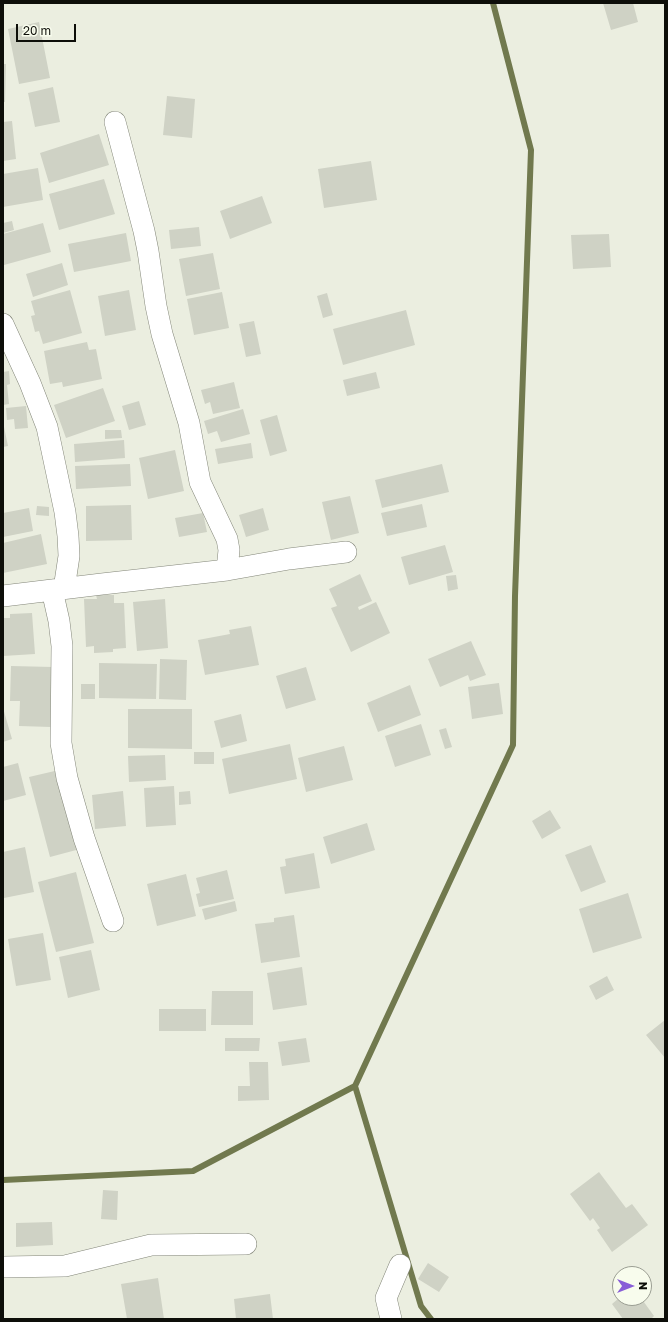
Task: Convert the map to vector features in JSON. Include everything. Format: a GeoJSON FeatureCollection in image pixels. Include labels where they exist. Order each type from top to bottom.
{"type":"FeatureCollection","features":[{"type":"Feature","properties":{"kind":"street"},"geometry":{"type":"LineString","coordinates":[[115,122],[145,238],[162,334],[189,423],[200,482],[227,539],[227,570]]}},
{"type":"Feature","properties":{"kind":"street"},"geometry":{"type":"LineString","coordinates":[[3,324],[30,383],[47,427],[65,512],[69,556],[58,589],[62,646],[60,721],[61,743],[67,778],[84,838],[112,921]]}},
{"type":"Feature","properties":{"kind":"street"},"geometry":{"type":"LineString","coordinates":[[3,596],[227,570],[346,552]]}},
{"type":"Feature","properties":{"kind":"street"},"geometry":{"type":"LineString","coordinates":[[3,1267],[65,1266],[151,1245],[246,1244]]}},
{"type":"Feature","properties":{"kind":"street"},"geometry":{"type":"LineString","coordinates":[[391,1319],[386,1298],[400,1265]]}},
{"type":"Feature","properties":{"kind":"building"},"geometry":{"type":"Polygon","coordinates":[[[603,3],[633,3],[638,22],[611,30],[603,3]]]}},
{"type":"Feature","properties":{"kind":"building"},"geometry":{"type":"Polygon","coordinates":[[[39,22],[50,78],[19,84],[8,29],[39,22]]]}},
{"type":"Feature","properties":{"kind":"building"},"geometry":{"type":"Polygon","coordinates":[[[3,64],[6,64],[5,102],[3,102],[3,64]]]}},
{"type":"Feature","properties":{"kind":"building"},"geometry":{"type":"Polygon","coordinates":[[[53,87],[60,122],[35,127],[28,93],[53,87]]]}},
{"type":"Feature","properties":{"kind":"building"},"geometry":{"type":"Polygon","coordinates":[[[167,96],[195,99],[192,138],[163,135],[167,96]]]}},
{"type":"Feature","properties":{"kind":"building"},"geometry":{"type":"Polygon","coordinates":[[[12,121],[16,159],[3,161],[3,122],[12,121]]]}},
{"type":"Feature","properties":{"kind":"building"},"geometry":{"type":"Polygon","coordinates":[[[99,134],[109,165],[49,183],[40,153],[99,134]]]}},
{"type":"Feature","properties":{"kind":"building"},"geometry":{"type":"Polygon","coordinates":[[[371,161],[377,200],[324,208],[318,169],[371,161]]]}},
{"type":"Feature","properties":{"kind":"building"},"geometry":{"type":"Polygon","coordinates":[[[38,168],[43,200],[3,207],[3,174],[38,168]]]}},
{"type":"Feature","properties":{"kind":"building"},"geometry":{"type":"Polygon","coordinates":[[[104,179],[115,214],[59,230],[49,194],[104,179]]]}},
{"type":"Feature","properties":{"kind":"building"},"geometry":{"type":"Polygon","coordinates":[[[262,196],[272,223],[230,239],[220,211],[262,196]]]}},
{"type":"Feature","properties":{"kind":"building"},"geometry":{"type":"Polygon","coordinates":[[[12,221],[14,230],[3,233],[3,223],[12,221]]]}},
{"type":"Feature","properties":{"kind":"building"},"geometry":{"type":"Polygon","coordinates":[[[43,223],[51,252],[4,265],[3,234],[43,223]]]}},
{"type":"Feature","properties":{"kind":"building"},"geometry":{"type":"Polygon","coordinates":[[[199,227],[201,246],[171,249],[169,230],[199,227]]]}},
{"type":"Feature","properties":{"kind":"building"},"geometry":{"type":"Polygon","coordinates":[[[126,233],[131,261],[74,272],[68,244],[126,233]]]}},
{"type":"Feature","properties":{"kind":"building"},"geometry":{"type":"Polygon","coordinates":[[[609,234],[611,267],[573,269],[571,235],[609,234]]]}},
{"type":"Feature","properties":{"kind":"building"},"geometry":{"type":"Polygon","coordinates":[[[213,253],[220,289],[186,296],[179,259],[213,253]]]}},
{"type":"Feature","properties":{"kind":"building"},"geometry":{"type":"Polygon","coordinates":[[[62,263],[68,285],[33,297],[26,274],[62,263]]]}},
{"type":"Feature","properties":{"kind":"building"},"geometry":{"type":"Polygon","coordinates":[[[70,290],[82,333],[43,344],[39,331],[35,332],[31,316],[35,315],[31,301],[70,290]]]}},
{"type":"Feature","properties":{"kind":"building"},"geometry":{"type":"Polygon","coordinates":[[[129,290],[136,330],[105,336],[98,296],[129,290]]]}},
{"type":"Feature","properties":{"kind":"building"},"geometry":{"type":"Polygon","coordinates":[[[222,292],[229,328],[194,335],[187,299],[222,292]]]}},
{"type":"Feature","properties":{"kind":"building"},"geometry":{"type":"Polygon","coordinates":[[[327,293],[333,315],[323,318],[317,296],[327,293]]]}},
{"type":"Feature","properties":{"kind":"building"},"geometry":{"type":"Polygon","coordinates":[[[406,310],[415,345],[343,365],[333,329],[406,310]]]}},
{"type":"Feature","properties":{"kind":"building"},"geometry":{"type":"Polygon","coordinates":[[[254,321],[261,354],[246,357],[239,324],[254,321]]]}},
{"type":"Feature","properties":{"kind":"building"},"geometry":{"type":"Polygon","coordinates":[[[87,342],[89,350],[96,349],[102,379],[63,387],[62,382],[50,384],[44,351],[87,342]]]}},
{"type":"Feature","properties":{"kind":"building"},"geometry":{"type":"Polygon","coordinates":[[[9,371],[10,384],[7,385],[9,404],[3,405],[3,372],[9,371]]]}},
{"type":"Feature","properties":{"kind":"building"},"geometry":{"type":"Polygon","coordinates":[[[376,372],[380,388],[347,396],[343,380],[376,372]]]}},
{"type":"Feature","properties":{"kind":"building"},"geometry":{"type":"Polygon","coordinates":[[[234,382],[240,408],[213,414],[210,402],[205,404],[201,390],[234,382]]]}},
{"type":"Feature","properties":{"kind":"building"},"geometry":{"type":"Polygon","coordinates":[[[103,388],[115,421],[66,438],[54,405],[103,388]]]}},
{"type":"Feature","properties":{"kind":"building"},"geometry":{"type":"Polygon","coordinates":[[[139,401],[146,425],[129,430],[122,406],[139,401]]]}},
{"type":"Feature","properties":{"kind":"building"},"geometry":{"type":"Polygon","coordinates":[[[26,406],[28,428],[15,429],[14,419],[7,420],[6,408],[26,406]]]}},
{"type":"Feature","properties":{"kind":"building"},"geometry":{"type":"Polygon","coordinates":[[[243,409],[250,434],[221,442],[217,431],[208,434],[204,421],[243,409]]]}},
{"type":"Feature","properties":{"kind":"building"},"geometry":{"type":"Polygon","coordinates":[[[277,415],[287,451],[270,456],[260,420],[277,415]]]}},
{"type":"Feature","properties":{"kind":"building"},"geometry":{"type":"Polygon","coordinates":[[[3,422],[8,446],[3,447],[3,422]]]}},
{"type":"Feature","properties":{"kind":"building"},"geometry":{"type":"Polygon","coordinates":[[[105,430],[121,430],[122,438],[105,439],[105,430]]]}},
{"type":"Feature","properties":{"kind":"building"},"geometry":{"type":"Polygon","coordinates":[[[124,440],[125,458],[75,462],[74,444],[124,440]]]}},
{"type":"Feature","properties":{"kind":"building"},"geometry":{"type":"Polygon","coordinates":[[[251,443],[253,458],[218,464],[215,449],[251,443]]]}},
{"type":"Feature","properties":{"kind":"building"},"geometry":{"type":"Polygon","coordinates":[[[175,450],[184,491],[148,499],[139,458],[175,450]]]}},
{"type":"Feature","properties":{"kind":"building"},"geometry":{"type":"Polygon","coordinates":[[[130,464],[131,486],[76,489],[75,466],[130,464]]]}},
{"type":"Feature","properties":{"kind":"building"},"geometry":{"type":"Polygon","coordinates":[[[442,464],[449,492],[382,508],[375,480],[442,464]]]}},
{"type":"Feature","properties":{"kind":"building"},"geometry":{"type":"Polygon","coordinates":[[[350,496],[359,533],[331,540],[322,502],[350,496]]]}},
{"type":"Feature","properties":{"kind":"building"},"geometry":{"type":"Polygon","coordinates":[[[422,504],[427,527],[387,536],[381,513],[422,504]]]}},
{"type":"Feature","properties":{"kind":"building"},"geometry":{"type":"Polygon","coordinates":[[[131,505],[132,540],[86,541],[86,506],[131,505]]]}},
{"type":"Feature","properties":{"kind":"building"},"geometry":{"type":"Polygon","coordinates":[[[37,506],[49,507],[49,516],[36,515],[37,506]]]}},
{"type":"Feature","properties":{"kind":"building"},"geometry":{"type":"Polygon","coordinates":[[[29,508],[33,531],[3,537],[3,513],[29,508]]]}},
{"type":"Feature","properties":{"kind":"building"},"geometry":{"type":"Polygon","coordinates":[[[263,508],[269,530],[246,537],[239,515],[263,508]]]}},
{"type":"Feature","properties":{"kind":"building"},"geometry":{"type":"Polygon","coordinates":[[[203,513],[207,532],[179,537],[175,518],[203,513]]]}},
{"type":"Feature","properties":{"kind":"building"},"geometry":{"type":"Polygon","coordinates":[[[41,534],[47,564],[3,573],[3,543],[41,534]]]}},
{"type":"Feature","properties":{"kind":"building"},"geometry":{"type":"Polygon","coordinates":[[[445,545],[453,572],[409,585],[401,557],[445,545]]]}},
{"type":"Feature","properties":{"kind":"building"},"geometry":{"type":"Polygon","coordinates":[[[360,574],[372,601],[358,607],[359,610],[376,602],[390,633],[351,652],[331,608],[337,606],[329,589],[360,574]]]}},
{"type":"Feature","properties":{"kind":"building"},"geometry":{"type":"Polygon","coordinates":[[[456,575],[458,589],[448,591],[446,576],[456,575]]]}},
{"type":"Feature","properties":{"kind":"building"},"geometry":{"type":"Polygon","coordinates":[[[96,595],[114,595],[114,603],[124,603],[126,648],[113,649],[113,652],[94,653],[94,646],[86,647],[84,599],[97,599],[96,595]]]}},
{"type":"Feature","properties":{"kind":"building"},"geometry":{"type":"Polygon","coordinates":[[[165,599],[168,648],[137,651],[133,602],[165,599]]]}},
{"type":"Feature","properties":{"kind":"building"},"geometry":{"type":"Polygon","coordinates":[[[32,613],[35,654],[3,656],[3,618],[10,618],[10,614],[32,613]]]}},
{"type":"Feature","properties":{"kind":"building"},"geometry":{"type":"Polygon","coordinates":[[[251,626],[259,665],[205,675],[198,640],[230,634],[229,630],[251,626]]]}},
{"type":"Feature","properties":{"kind":"building"},"geometry":{"type":"Polygon","coordinates":[[[471,641],[486,675],[470,681],[468,675],[440,687],[428,659],[471,641]]]}},
{"type":"Feature","properties":{"kind":"building"},"geometry":{"type":"Polygon","coordinates":[[[160,659],[187,660],[186,700],[159,699],[160,659]]]}},
{"type":"Feature","properties":{"kind":"building"},"geometry":{"type":"Polygon","coordinates":[[[99,663],[157,664],[156,699],[99,698],[99,663]]]}},
{"type":"Feature","properties":{"kind":"building"},"geometry":{"type":"Polygon","coordinates":[[[11,666],[53,667],[51,727],[19,726],[20,701],[10,701],[11,666]]]}},
{"type":"Feature","properties":{"kind":"building"},"geometry":{"type":"Polygon","coordinates":[[[306,667],[316,700],[286,709],[276,676],[306,667]]]}},
{"type":"Feature","properties":{"kind":"building"},"geometry":{"type":"Polygon","coordinates":[[[499,683],[503,714],[472,719],[468,687],[499,683]]]}},
{"type":"Feature","properties":{"kind":"building"},"geometry":{"type":"Polygon","coordinates":[[[81,684],[95,684],[95,699],[81,699],[81,684]]]}},
{"type":"Feature","properties":{"kind":"building"},"geometry":{"type":"Polygon","coordinates":[[[410,685],[421,715],[378,732],[367,703],[410,685]]]}},
{"type":"Feature","properties":{"kind":"building"},"geometry":{"type":"Polygon","coordinates":[[[3,708],[12,739],[3,742],[3,708]]]}},
{"type":"Feature","properties":{"kind":"building"},"geometry":{"type":"Polygon","coordinates":[[[128,709],[192,709],[192,749],[128,748],[128,709]]]}},
{"type":"Feature","properties":{"kind":"building"},"geometry":{"type":"Polygon","coordinates":[[[241,714],[247,741],[221,748],[214,721],[241,714]]]}},
{"type":"Feature","properties":{"kind":"building"},"geometry":{"type":"Polygon","coordinates":[[[421,724],[431,755],[395,767],[385,736],[421,724]]]}},
{"type":"Feature","properties":{"kind":"building"},"geometry":{"type":"Polygon","coordinates":[[[446,728],[452,747],[445,749],[439,730],[446,728]]]}},
{"type":"Feature","properties":{"kind":"building"},"geometry":{"type":"Polygon","coordinates":[[[290,744],[297,779],[229,794],[222,759],[290,744]]]}},
{"type":"Feature","properties":{"kind":"building"},"geometry":{"type":"Polygon","coordinates":[[[344,746],[353,780],[306,792],[298,758],[344,746]]]}},
{"type":"Feature","properties":{"kind":"building"},"geometry":{"type":"Polygon","coordinates":[[[194,752],[214,752],[214,764],[194,764],[194,752]]]}},
{"type":"Feature","properties":{"kind":"building"},"geometry":{"type":"Polygon","coordinates":[[[165,755],[166,780],[129,782],[128,756],[165,755]]]}},
{"type":"Feature","properties":{"kind":"building"},"geometry":{"type":"Polygon","coordinates":[[[18,763],[26,795],[3,801],[3,767],[18,763]]]}},
{"type":"Feature","properties":{"kind":"building"},"geometry":{"type":"Polygon","coordinates":[[[59,770],[80,849],[50,857],[29,777],[59,770]]]}},
{"type":"Feature","properties":{"kind":"building"},"geometry":{"type":"Polygon","coordinates":[[[174,786],[176,825],[146,827],[144,788],[174,786]]]}},
{"type":"Feature","properties":{"kind":"building"},"geometry":{"type":"Polygon","coordinates":[[[123,791],[126,826],[95,829],[92,795],[123,791]]]}},
{"type":"Feature","properties":{"kind":"building"},"geometry":{"type":"Polygon","coordinates":[[[190,791],[191,804],[179,805],[179,792],[190,791]]]}},
{"type":"Feature","properties":{"kind":"building"},"geometry":{"type":"Polygon","coordinates":[[[550,810],[561,828],[542,839],[532,821],[550,810]]]}},
{"type":"Feature","properties":{"kind":"building"},"geometry":{"type":"Polygon","coordinates":[[[367,823],[375,850],[331,864],[323,837],[367,823]]]}},
{"type":"Feature","properties":{"kind":"building"},"geometry":{"type":"Polygon","coordinates":[[[591,845],[606,882],[581,892],[565,855],[591,845]]]}},
{"type":"Feature","properties":{"kind":"building"},"geometry":{"type":"Polygon","coordinates":[[[25,847],[34,892],[4,898],[3,852],[25,847]]]}},
{"type":"Feature","properties":{"kind":"building"},"geometry":{"type":"Polygon","coordinates":[[[314,853],[320,888],[285,894],[280,867],[286,866],[285,859],[314,853]]]}},
{"type":"Feature","properties":{"kind":"building"},"geometry":{"type":"Polygon","coordinates":[[[227,870],[234,899],[199,907],[196,894],[200,893],[196,878],[227,870]]]}},
{"type":"Feature","properties":{"kind":"building"},"geometry":{"type":"Polygon","coordinates":[[[76,872],[94,943],[56,952],[38,882],[76,872]]]}},
{"type":"Feature","properties":{"kind":"building"},"geometry":{"type":"Polygon","coordinates":[[[186,874],[196,916],[157,926],[147,884],[186,874]]]}},
{"type":"Feature","properties":{"kind":"building"},"geometry":{"type":"Polygon","coordinates":[[[628,893],[642,938],[593,953],[579,909],[628,893]]]}},
{"type":"Feature","properties":{"kind":"building"},"geometry":{"type":"Polygon","coordinates":[[[235,901],[237,911],[205,920],[202,909],[235,901]]]}},
{"type":"Feature","properties":{"kind":"building"},"geometry":{"type":"Polygon","coordinates":[[[294,915],[300,957],[261,963],[255,924],[274,922],[274,918],[294,915]]]}},
{"type":"Feature","properties":{"kind":"building"},"geometry":{"type":"Polygon","coordinates":[[[43,933],[51,980],[16,986],[8,939],[43,933]]]}},
{"type":"Feature","properties":{"kind":"building"},"geometry":{"type":"Polygon","coordinates":[[[91,950],[100,990],[68,998],[59,957],[91,950]]]}},
{"type":"Feature","properties":{"kind":"building"},"geometry":{"type":"Polygon","coordinates":[[[302,967],[307,1005],[273,1010],[267,973],[302,967]]]}},
{"type":"Feature","properties":{"kind":"building"},"geometry":{"type":"Polygon","coordinates":[[[607,976],[614,990],[596,1000],[589,986],[607,976]]]}},
{"type":"Feature","properties":{"kind":"building"},"geometry":{"type":"Polygon","coordinates":[[[212,991],[253,991],[253,1025],[211,1025],[212,991]]]}},
{"type":"Feature","properties":{"kind":"building"},"geometry":{"type":"Polygon","coordinates":[[[159,1009],[206,1009],[206,1031],[159,1031],[159,1009]]]}},
{"type":"Feature","properties":{"kind":"building"},"geometry":{"type":"Polygon","coordinates":[[[665,1020],[665,1058],[646,1035],[665,1020]]]}},
{"type":"Feature","properties":{"kind":"building"},"geometry":{"type":"Polygon","coordinates":[[[225,1038],[260,1038],[259,1051],[225,1051],[225,1038]]]}},
{"type":"Feature","properties":{"kind":"building"},"geometry":{"type":"Polygon","coordinates":[[[306,1038],[310,1062],[282,1066],[278,1042],[306,1038]]]}},
{"type":"Feature","properties":{"kind":"building"},"geometry":{"type":"Polygon","coordinates":[[[249,1062],[268,1062],[269,1100],[238,1101],[238,1086],[250,1086],[249,1062]]]}},
{"type":"Feature","properties":{"kind":"building"},"geometry":{"type":"Polygon","coordinates":[[[599,1172],[626,1208],[632,1204],[648,1225],[612,1252],[597,1230],[600,1228],[593,1218],[590,1221],[570,1194],[599,1172]]]}},
{"type":"Feature","properties":{"kind":"building"},"geometry":{"type":"Polygon","coordinates":[[[103,1190],[118,1191],[117,1220],[101,1219],[103,1190]]]}},
{"type":"Feature","properties":{"kind":"building"},"geometry":{"type":"Polygon","coordinates":[[[52,1222],[53,1245],[16,1247],[16,1223],[52,1222]]]}},
{"type":"Feature","properties":{"kind":"building"},"geometry":{"type":"Polygon","coordinates":[[[428,1263],[449,1277],[439,1292],[418,1279],[428,1263]]]}},
{"type":"Feature","properties":{"kind":"building"},"geometry":{"type":"Polygon","coordinates":[[[158,1278],[164,1319],[127,1319],[121,1284],[158,1278]]]}},
{"type":"Feature","properties":{"kind":"building"},"geometry":{"type":"Polygon","coordinates":[[[270,1294],[273,1319],[236,1319],[234,1299],[270,1294]]]}},
{"type":"Feature","properties":{"kind":"building"},"geometry":{"type":"Polygon","coordinates":[[[613,1306],[647,1306],[654,1316],[651,1319],[623,1319],[613,1306]]]}},
{"type":"Feature","properties":{"kind":"waterway"},"geometry":{"type":"LineString","coordinates":[[431,1319],[421,1306],[355,1086],[513,745],[515,596],[531,150],[493,3]]}},
{"type":"Feature","properties":{"kind":"waterway"},"geometry":{"type":"LineString","coordinates":[[3,1180],[193,1171],[355,1086]]}}]}
